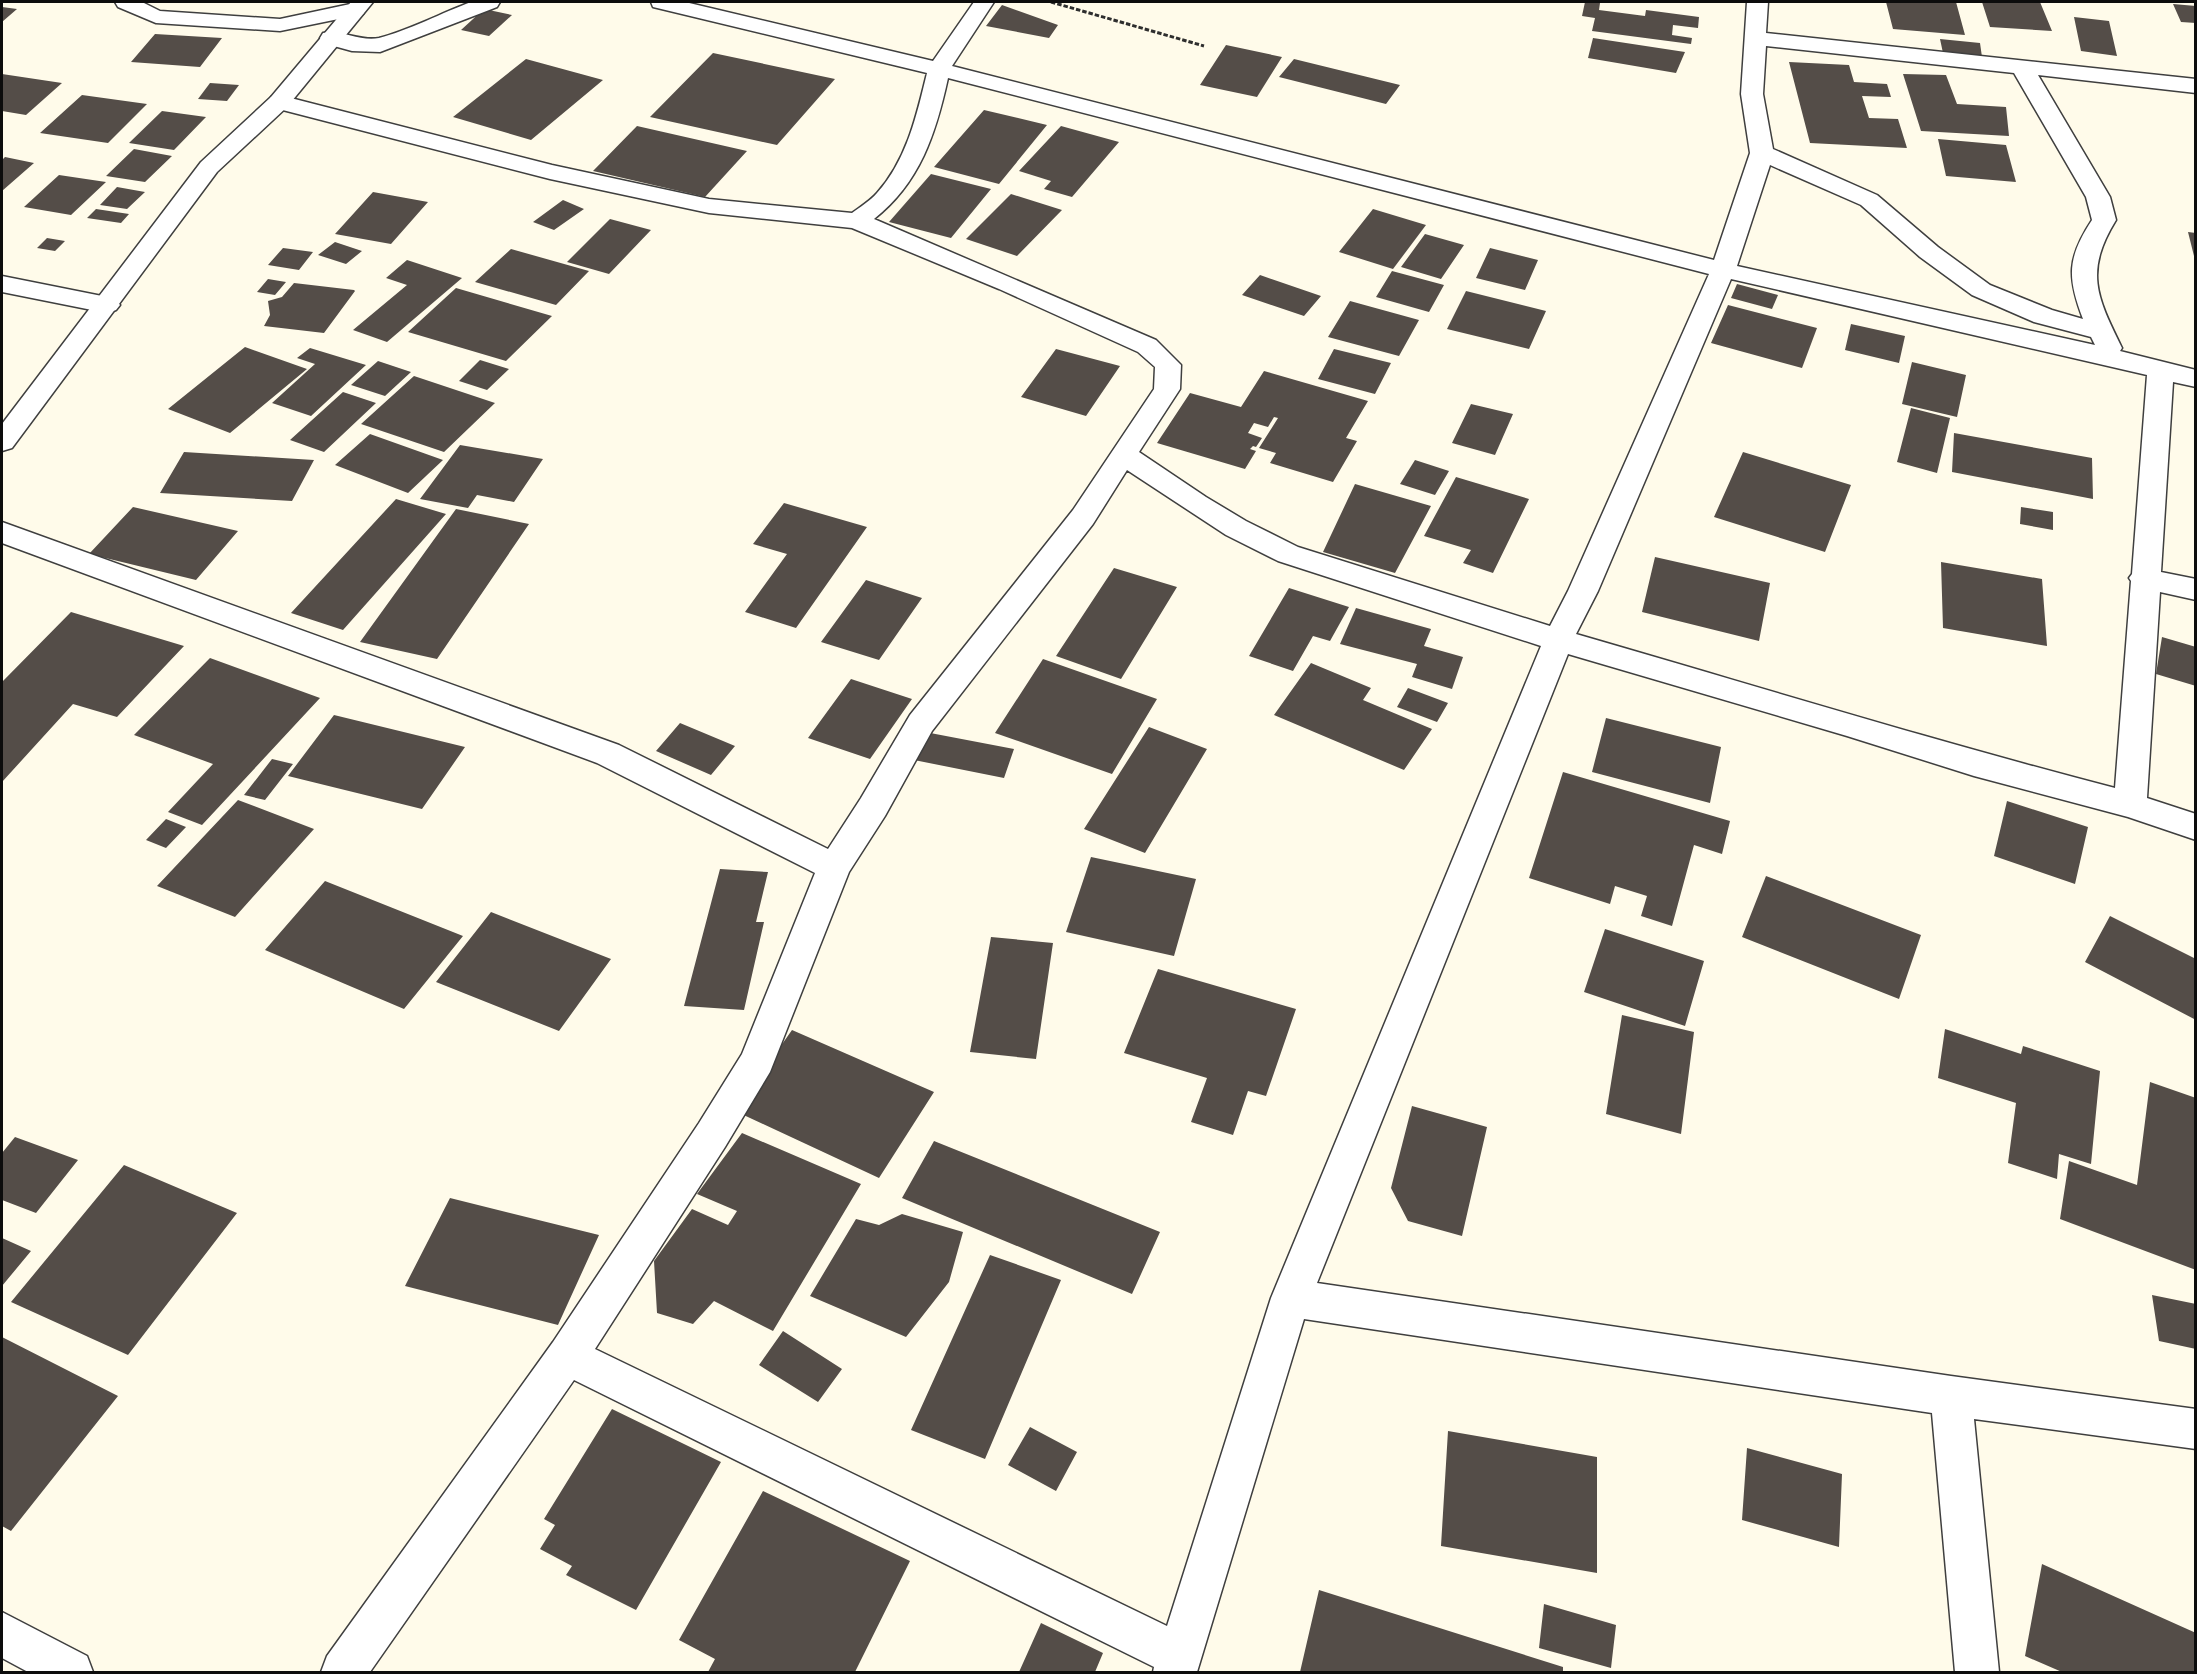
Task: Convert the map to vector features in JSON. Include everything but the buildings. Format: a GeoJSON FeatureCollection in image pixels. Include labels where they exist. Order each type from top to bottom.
{"type":"FeatureCollection","features":[{"type":"Feature","properties":{"kind":"street"},"geometry":{"type":"LineString","coordinates":[[126,2],[156,17],[280,25],[358,5]]}},
{"type":"Feature","properties":{"kind":"street"},"geometry":{"type":"LineString","coordinates":[[331,38],[352,44],[380,45],[489,2]]}},
{"type":"Feature","properties":{"kind":"street"},"geometry":{"type":"LineString","coordinates":[[661,2],[939,69],[1723,270],[2114,358],[2196,379]]}},
{"type":"Feature","properties":{"kind":"street"},"geometry":{"type":"LineString","coordinates":[[857,221],[885,199],[905,171],[927,122],[939,69],[984,2]]}},
{"type":"Feature","properties":{"kind":"street"},"geometry":{"type":"LineString","coordinates":[[567,1356],[1178,1664],[1291,1298],[1558,640],[1583,591],[1723,270],[1762,153],[1752,94],[1757,2]]}},
{"type":"Feature","properties":{"kind":"street"},"geometry":{"type":"LineString","coordinates":[[2,442],[107,305],[209,166],[279,102],[358,5]]}},
{"type":"Feature","properties":{"kind":"street"},"geometry":{"type":"LineString","coordinates":[[1754,38],[2196,86]]}},
{"type":"Feature","properties":{"kind":"street"},"geometry":{"type":"LineString","coordinates":[[2023,69],[2098,196],[2104,220],[2090,242],[2083,277],[2101,332],[2114,358]]}},
{"type":"Feature","properties":{"kind":"street"},"geometry":{"type":"LineString","coordinates":[[279,102],[550,172],[709,206],[857,221],[1008,284],[1146,346],[1168,365],[1167,389],[1083,517],[921,723],[873,807],[834,867],[757,1061],[712,1135],[567,1356],[343,1672]]}},
{"type":"Feature","properties":{"kind":"street"},"geometry":{"type":"LineString","coordinates":[[1762,153],[1869,200],[1929,252],[1981,290],[2043,316],[2101,332]]}},
{"type":"Feature","properties":{"kind":"street"},"geometry":{"type":"LineString","coordinates":[[2,284],[107,305]]}},
{"type":"Feature","properties":{"kind":"street"},"geometry":{"type":"LineString","coordinates":[[2130,805],[2144,578],[2161,370]]}},
{"type":"Feature","properties":{"kind":"street"},"geometry":{"type":"LineString","coordinates":[[1123,454],[1196,504],[1236,528],[1288,554],[1558,640],[1850,725],[1974,765],[2130,805],[2196,827]]}},
{"type":"Feature","properties":{"kind":"street"},"geometry":{"type":"LineString","coordinates":[[2,532],[608,754],[834,867]]}},
{"type":"Feature","properties":{"kind":"street"},"geometry":{"type":"LineString","coordinates":[[2144,578],[2196,590]]}},
{"type":"Feature","properties":{"kind":"street"},"geometry":{"type":"LineString","coordinates":[[1291,1298],[1951,1396],[2196,1429]]}},
{"type":"Feature","properties":{"kind":"street"},"geometry":{"type":"LineString","coordinates":[[1951,1396],[1977,1672]]}},
{"type":"Feature","properties":{"kind":"street"},"geometry":{"type":"LineString","coordinates":[[2,1634],[71,1672]]}},
{"type":"Feature","properties":{"kind":"path"},"geometry":{"type":"LineString","coordinates":[[1051,2],[1204,46]]}}]}
